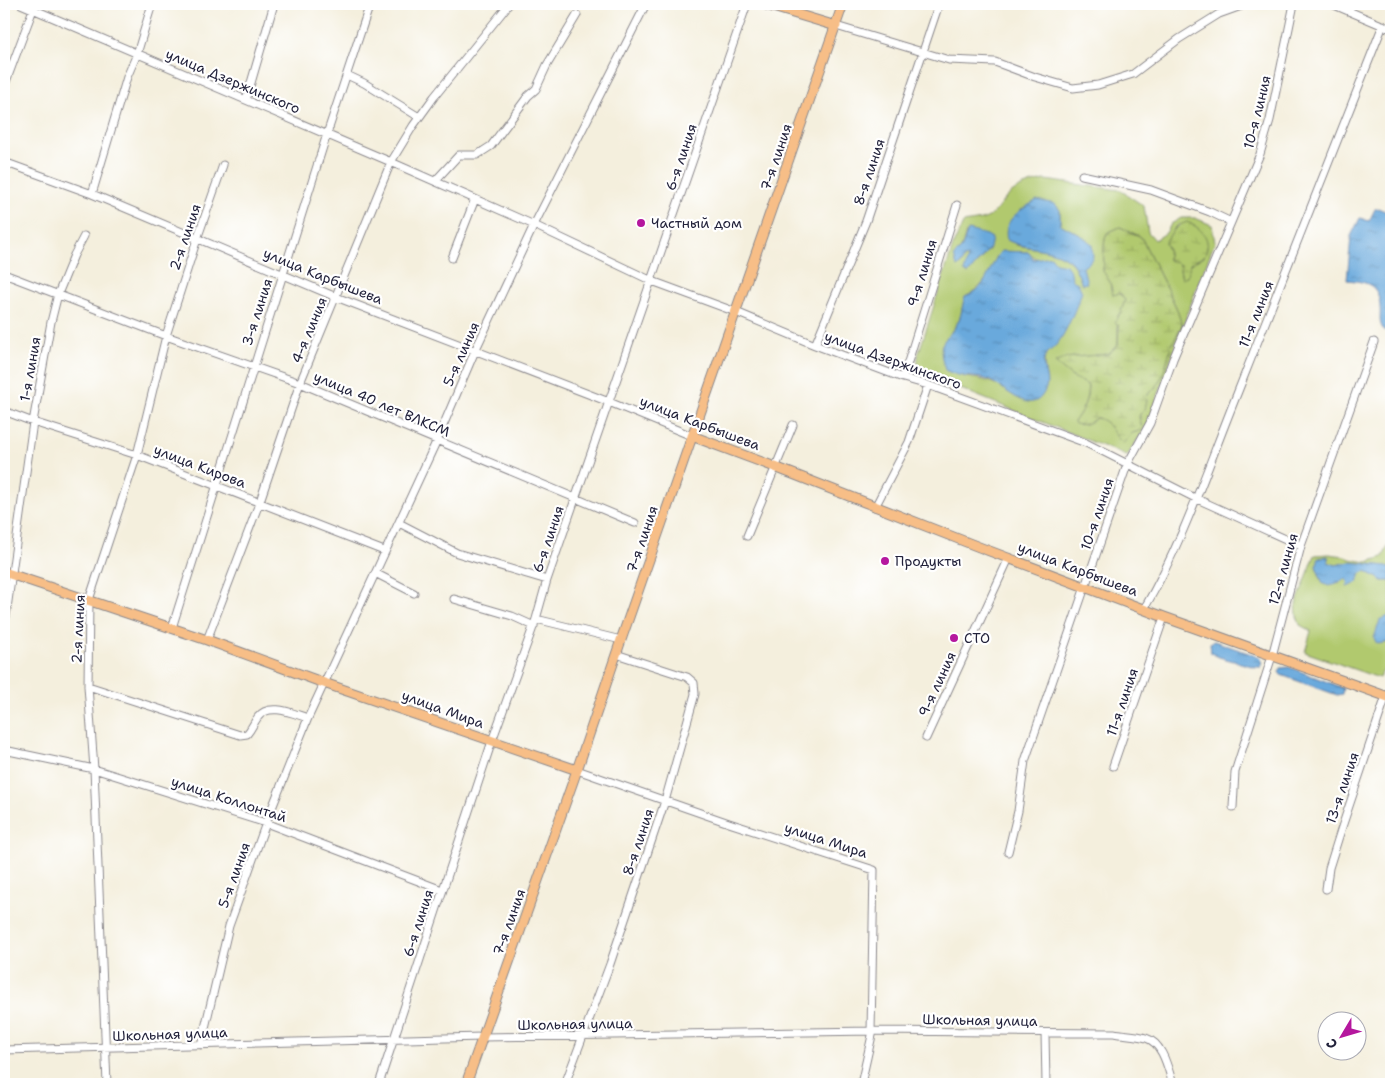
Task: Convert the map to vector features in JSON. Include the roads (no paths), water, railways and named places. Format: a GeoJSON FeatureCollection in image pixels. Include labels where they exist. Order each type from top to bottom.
{"type":"FeatureCollection","features":[{"type":"Feature","properties":{"kind":"main road"},"geometry":{"type":"LineString","coordinates":[[763,4],[836,26]]}},
{"type":"Feature","properties":{"kind":"main road","name":"7-я линия"},"geometry":{"type":"LineString","coordinates":[[466,1084],[843,4]]}},
{"type":"Feature","properties":{"kind":"main road","name":"улица Карбышева"},"geometry":{"type":"LineString","coordinates":[[692,436],[1164,617],[1389,697]]}},
{"type":"Feature","properties":{"kind":"main road","name":"улица Мира"},"geometry":{"type":"LineString","coordinates":[[8,574],[207,640],[324,683],[577,770]]}},
{"type":"Feature","properties":{"kind":"street","name":"улица Дзержинского"},"geometry":{"type":"LineString","coordinates":[[22,4],[34,6],[137,54],[435,181],[652,281],[902,378],[928,385],[1086,444],[1195,498],[1301,546]]}},
{"type":"Feature","properties":{"kind":"street"},"geometry":{"type":"LineString","coordinates":[[92,194],[152,4]]}},
{"type":"Feature","properties":{"kind":"street"},"geometry":{"type":"LineString","coordinates":[[246,100],[274,4]]}},
{"type":"Feature","properties":{"kind":"street","name":"3-я линия"},"geometry":{"type":"LineString","coordinates":[[172,628],[326,134],[370,4]]}},
{"type":"Feature","properties":{"kind":"street","name":"4-я линия"},"geometry":{"type":"LineString","coordinates":[[207,640],[260,501],[300,383],[391,162],[419,117],[510,4]]}},
{"type":"Feature","properties":{"kind":"street","name":"5-я линия"},"geometry":{"type":"LineString","coordinates":[[201,1045],[230,926],[266,823],[308,718],[384,551],[399,524],[475,351],[534,225],[646,4]]}},
{"type":"Feature","properties":{"kind":"street","name":"6-я линия"},"geometry":{"type":"LineString","coordinates":[[379,1084],[492,741],[535,622],[547,580],[747,4]]}},
{"type":"Feature","properties":{"kind":"street","name":"8-я линия"},"geometry":{"type":"LineString","coordinates":[[815,345],[866,221],[939,4]]}},
{"type":"Feature","properties":{"kind":"street"},"geometry":{"type":"LineString","coordinates":[[836,26],[949,60],[995,62],[1073,88],[1098,85],[1133,74],[1179,39],[1219,14],[1252,4]]}},
{"type":"Feature","properties":{"kind":"street","name":"10-я линия"},"geometry":{"type":"LineString","coordinates":[[1008,852],[1019,806],[1025,761],[1127,465],[1150,423],[1173,360],[1260,154],[1270,120],[1294,4]]}},
{"type":"Feature","properties":{"kind":"street"},"geometry":{"type":"LineString","coordinates":[[1332,4],[1391,29]]}},
{"type":"Feature","properties":{"kind":"street"},"geometry":{"type":"LineString","coordinates":[[4,87],[34,6]]}},
{"type":"Feature","properties":{"kind":"street"},"geometry":{"type":"LineString","coordinates":[[435,181],[459,155],[477,155],[490,146],[528,96],[536,89],[547,65],[578,15]]}},
{"type":"Feature","properties":{"kind":"street","name":"11-я линия"},"geometry":{"type":"LineString","coordinates":[[1144,609],[1163,576],[1195,498],[1302,233],[1383,25]]}},
{"type":"Feature","properties":{"kind":"street"},"geometry":{"type":"LineString","coordinates":[[346,75],[364,83],[419,117]]}},
{"type":"Feature","properties":{"kind":"street","name":"улица Карбышева"},"geometry":{"type":"LineString","coordinates":[[4,162],[92,194],[336,297],[692,436]]}},
{"type":"Feature","properties":{"kind":"street","name":"2-я линия"},"geometry":{"type":"LineString","coordinates":[[107,1084],[94,769],[88,686],[89,600],[137,455],[166,336],[223,166]]}},
{"type":"Feature","properties":{"kind":"street"},"geometry":{"type":"LineString","coordinates":[[1082,175],[1151,190],[1231,222]]}},
{"type":"Feature","properties":{"kind":"street"},"geometry":{"type":"LineString","coordinates":[[452,258],[474,199]]}},
{"type":"Feature","properties":{"kind":"street","name":"9-я линия"},"geometry":{"type":"LineString","coordinates":[[902,378],[957,204]]}},
{"type":"Feature","properties":{"kind":"street","name":"1-я линия"},"geometry":{"type":"LineString","coordinates":[[4,630],[8,574],[44,360],[58,294],[74,254],[84,236]]}},
{"type":"Feature","properties":{"kind":"street","name":"улица 40 лет ВЛКСМ"},"geometry":{"type":"LineString","coordinates":[[4,274],[166,336],[300,383],[635,523]]}},
{"type":"Feature","properties":{"kind":"street","name":"12-я линия"},"geometry":{"type":"LineString","coordinates":[[1233,807],[1235,772],[1272,656],[1301,546],[1374,342]]}},
{"type":"Feature","properties":{"kind":"street"},"geometry":{"type":"LineString","coordinates":[[875,506],[909,442],[928,385]]}},
{"type":"Feature","properties":{"kind":"street","name":"улица Кирова"},"geometry":{"type":"LineString","coordinates":[[4,411],[137,455],[260,501],[384,551]]}},
{"type":"Feature","properties":{"kind":"street"},"geometry":{"type":"LineString","coordinates":[[747,536],[793,425]]}},
{"type":"Feature","properties":{"kind":"street"},"geometry":{"type":"LineString","coordinates":[[399,524],[457,553],[547,580]]}},
{"type":"Feature","properties":{"kind":"street","name":"9-я линия"},"geometry":{"type":"LineString","coordinates":[[926,738],[1009,558]]}},
{"type":"Feature","properties":{"kind":"street"},"geometry":{"type":"LineString","coordinates":[[375,573],[414,593]]}},
{"type":"Feature","properties":{"kind":"street"},"geometry":{"type":"LineString","coordinates":[[454,599],[535,622],[621,640]]}},
{"type":"Feature","properties":{"kind":"street","name":"11-я линия"},"geometry":{"type":"LineString","coordinates":[[1113,766],[1164,617]]}},
{"type":"Feature","properties":{"kind":"street","name":"8-я линия"},"geometry":{"type":"LineString","coordinates":[[565,1084],[610,964],[665,801],[695,694],[694,683],[687,677],[616,654]]}},
{"type":"Feature","properties":{"kind":"street"},"geometry":{"type":"LineString","coordinates":[[88,686],[240,735],[247,734],[258,717],[266,710],[281,710],[308,718]]}},
{"type":"Feature","properties":{"kind":"street","name":"13-я линия"},"geometry":{"type":"LineString","coordinates":[[1326,890],[1329,868],[1341,830],[1389,697]]}},
{"type":"Feature","properties":{"kind":"street","name":"улица Коллонтай"},"geometry":{"type":"LineString","coordinates":[[4,750],[94,769],[266,823],[442,890]]}},
{"type":"Feature","properties":{"kind":"street","name":"улица Мира"},"geometry":{"type":"LineString","coordinates":[[577,770],[729,823],[874,870],[872,1031]]}},
{"type":"Feature","properties":{"kind":"street"},"geometry":{"type":"LineString","coordinates":[[861,1084],[872,1031]]}},
{"type":"Feature","properties":{"kind":"street","name":"Школьная улица"},"geometry":{"type":"LineString","coordinates":[[4,1050],[482,1037],[582,1037],[872,1031],[1114,1034],[1146,1038],[1153,1041],[1165,1060],[1173,1084]]}},
{"type":"Feature","properties":{"kind":"street"},"geometry":{"type":"LineString","coordinates":[[1045,1033],[1046,1084]]}},
{"type":"Feature","properties":{"kind":"water"},"geometry":{"type":"Polygon","coordinates":[[[1037,200],[1055,204],[1060,210],[1060,224],[1092,244],[1093,257],[1083,267],[1087,283],[1082,284],[1073,264],[1064,257],[1056,253],[1023,246],[1007,240],[1007,226],[1010,221],[1019,212],[1037,200]]]}},
{"type":"Feature","properties":{"kind":"water"},"geometry":{"type":"Polygon","coordinates":[[[1378,208],[1385,211],[1391,219],[1391,324],[1384,331],[1380,322],[1377,293],[1366,283],[1347,280],[1351,236],[1360,218],[1369,221],[1375,209],[1378,208]]]}},
{"type":"Feature","properties":{"kind":"water"},"geometry":{"type":"Polygon","coordinates":[[[968,230],[992,238],[990,248],[968,274],[964,272],[968,257],[964,258],[957,267],[954,256],[961,249],[968,230]]]}},
{"type":"Feature","properties":{"kind":"water"},"geometry":{"type":"Polygon","coordinates":[[[1001,251],[1028,252],[1034,259],[1051,256],[1056,263],[1066,265],[1071,272],[1072,280],[1078,283],[1082,292],[1064,333],[1044,359],[1047,384],[1040,398],[1034,402],[1026,402],[986,379],[951,373],[945,370],[942,359],[943,342],[959,320],[965,297],[973,293],[984,283],[996,257],[1001,251]]]}},
{"type":"Feature","properties":{"kind":"water"},"geometry":{"type":"Polygon","coordinates":[[[1328,556],[1328,562],[1336,565],[1350,562],[1387,566],[1391,568],[1391,581],[1383,581],[1366,571],[1361,573],[1357,582],[1347,587],[1349,582],[1346,579],[1330,586],[1323,584],[1316,566],[1319,558],[1328,556]]]}},
{"type":"Feature","properties":{"kind":"water"},"geometry":{"type":"Polygon","coordinates":[[[1391,615],[1391,642],[1377,644],[1374,638],[1380,620],[1391,615]]]}},
{"type":"Feature","properties":{"kind":"water"},"geometry":{"type":"Polygon","coordinates":[[[1214,641],[1260,657],[1263,663],[1261,667],[1219,657],[1211,653],[1210,643],[1214,641]]]}},
{"type":"Feature","properties":{"kind":"water"},"geometry":{"type":"Polygon","coordinates":[[[1289,667],[1343,688],[1342,694],[1337,695],[1281,675],[1279,672],[1281,668],[1289,667]]]}},
{"type":"Feature","properties":{"kind":"place","name":"Частный дом"},"geometry":{"type":"Point","coordinates":[641,223]}},
{"type":"Feature","properties":{"kind":"place","name":"Продукты"},"geometry":{"type":"Point","coordinates":[885,561]}},
{"type":"Feature","properties":{"kind":"place","name":"СТО"},"geometry":{"type":"Point","coordinates":[954,638]}}]}
